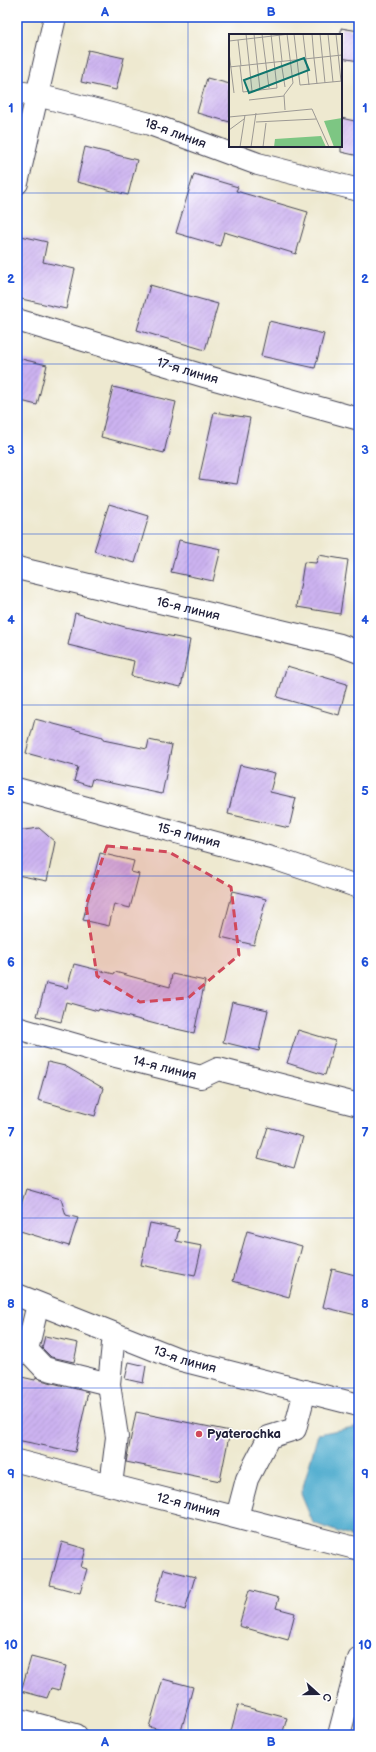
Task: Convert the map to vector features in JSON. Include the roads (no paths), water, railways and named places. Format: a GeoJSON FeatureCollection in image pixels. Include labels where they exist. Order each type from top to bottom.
{"type":"FeatureCollection","features":[{"type":"Feature","properties":{"kind":"street"},"geometry":{"type":"LineString","coordinates":[[17,183],[27,94],[55,17]]}},
{"type":"Feature","properties":{"kind":"street","name":"18-я линия"},"geometry":{"type":"LineString","coordinates":[[27,94],[150,124],[258,164],[359,190]]}},
{"type":"Feature","properties":{"kind":"street","name":"17-я линия"},"geometry":{"type":"LineString","coordinates":[[17,320],[204,376],[359,419]]}},
{"type":"Feature","properties":{"kind":"street","name":"16-я линия"},"geometry":{"type":"LineString","coordinates":[[17,568],[340,645],[359,652]]}},
{"type":"Feature","properties":{"kind":"street","name":"15-я линия"},"geometry":{"type":"LineString","coordinates":[[17,789],[279,860],[359,887]]}},
{"type":"Feature","properties":{"kind":"street","name":"14-я линия"},"geometry":{"type":"LineString","coordinates":[[17,1028],[104,1053],[201,1077],[218,1069],[359,1104]]}},
{"type":"Feature","properties":{"kind":"street","name":"13-я линия"},"geometry":{"type":"LineString","coordinates":[[17,1295],[178,1359],[359,1405]]}},
{"type":"Feature","properties":{"kind":"street"},"geometry":{"type":"LineString","coordinates":[[38,1304],[22,1353],[44,1368],[109,1384]]}},
{"type":"Feature","properties":{"kind":"street"},"geometry":{"type":"LineString","coordinates":[[111,1485],[117,1437],[109,1384],[114,1334]]}},
{"type":"Feature","properties":{"kind":"street"},"geometry":{"type":"LineString","coordinates":[[237,1517],[247,1479],[269,1437],[295,1429],[305,1391]]}},
{"type":"Feature","properties":{"kind":"street","name":"12-я линия"},"geometry":{"type":"LineString","coordinates":[[17,1461],[359,1548]]}},
{"type":"Feature","properties":{"kind":"street"},"geometry":{"type":"LineString","coordinates":[[339,1735],[359,1659]]}},
{"type":"Feature","properties":{"kind":"street"},"geometry":{"type":"LineString","coordinates":[[17,1718],[76,1735]]}},
{"type":"Feature","properties":{"kind":"water"},"geometry":{"type":"Polygon","coordinates":[[[359,1426],[359,1537],[355,1538],[313,1523],[301,1494],[318,1434],[359,1426]]]}},
{"type":"Feature","properties":{"kind":"place","name":"Pyaterochka"},"geometry":{"type":"Point","coordinates":[199,1434]}}]}
